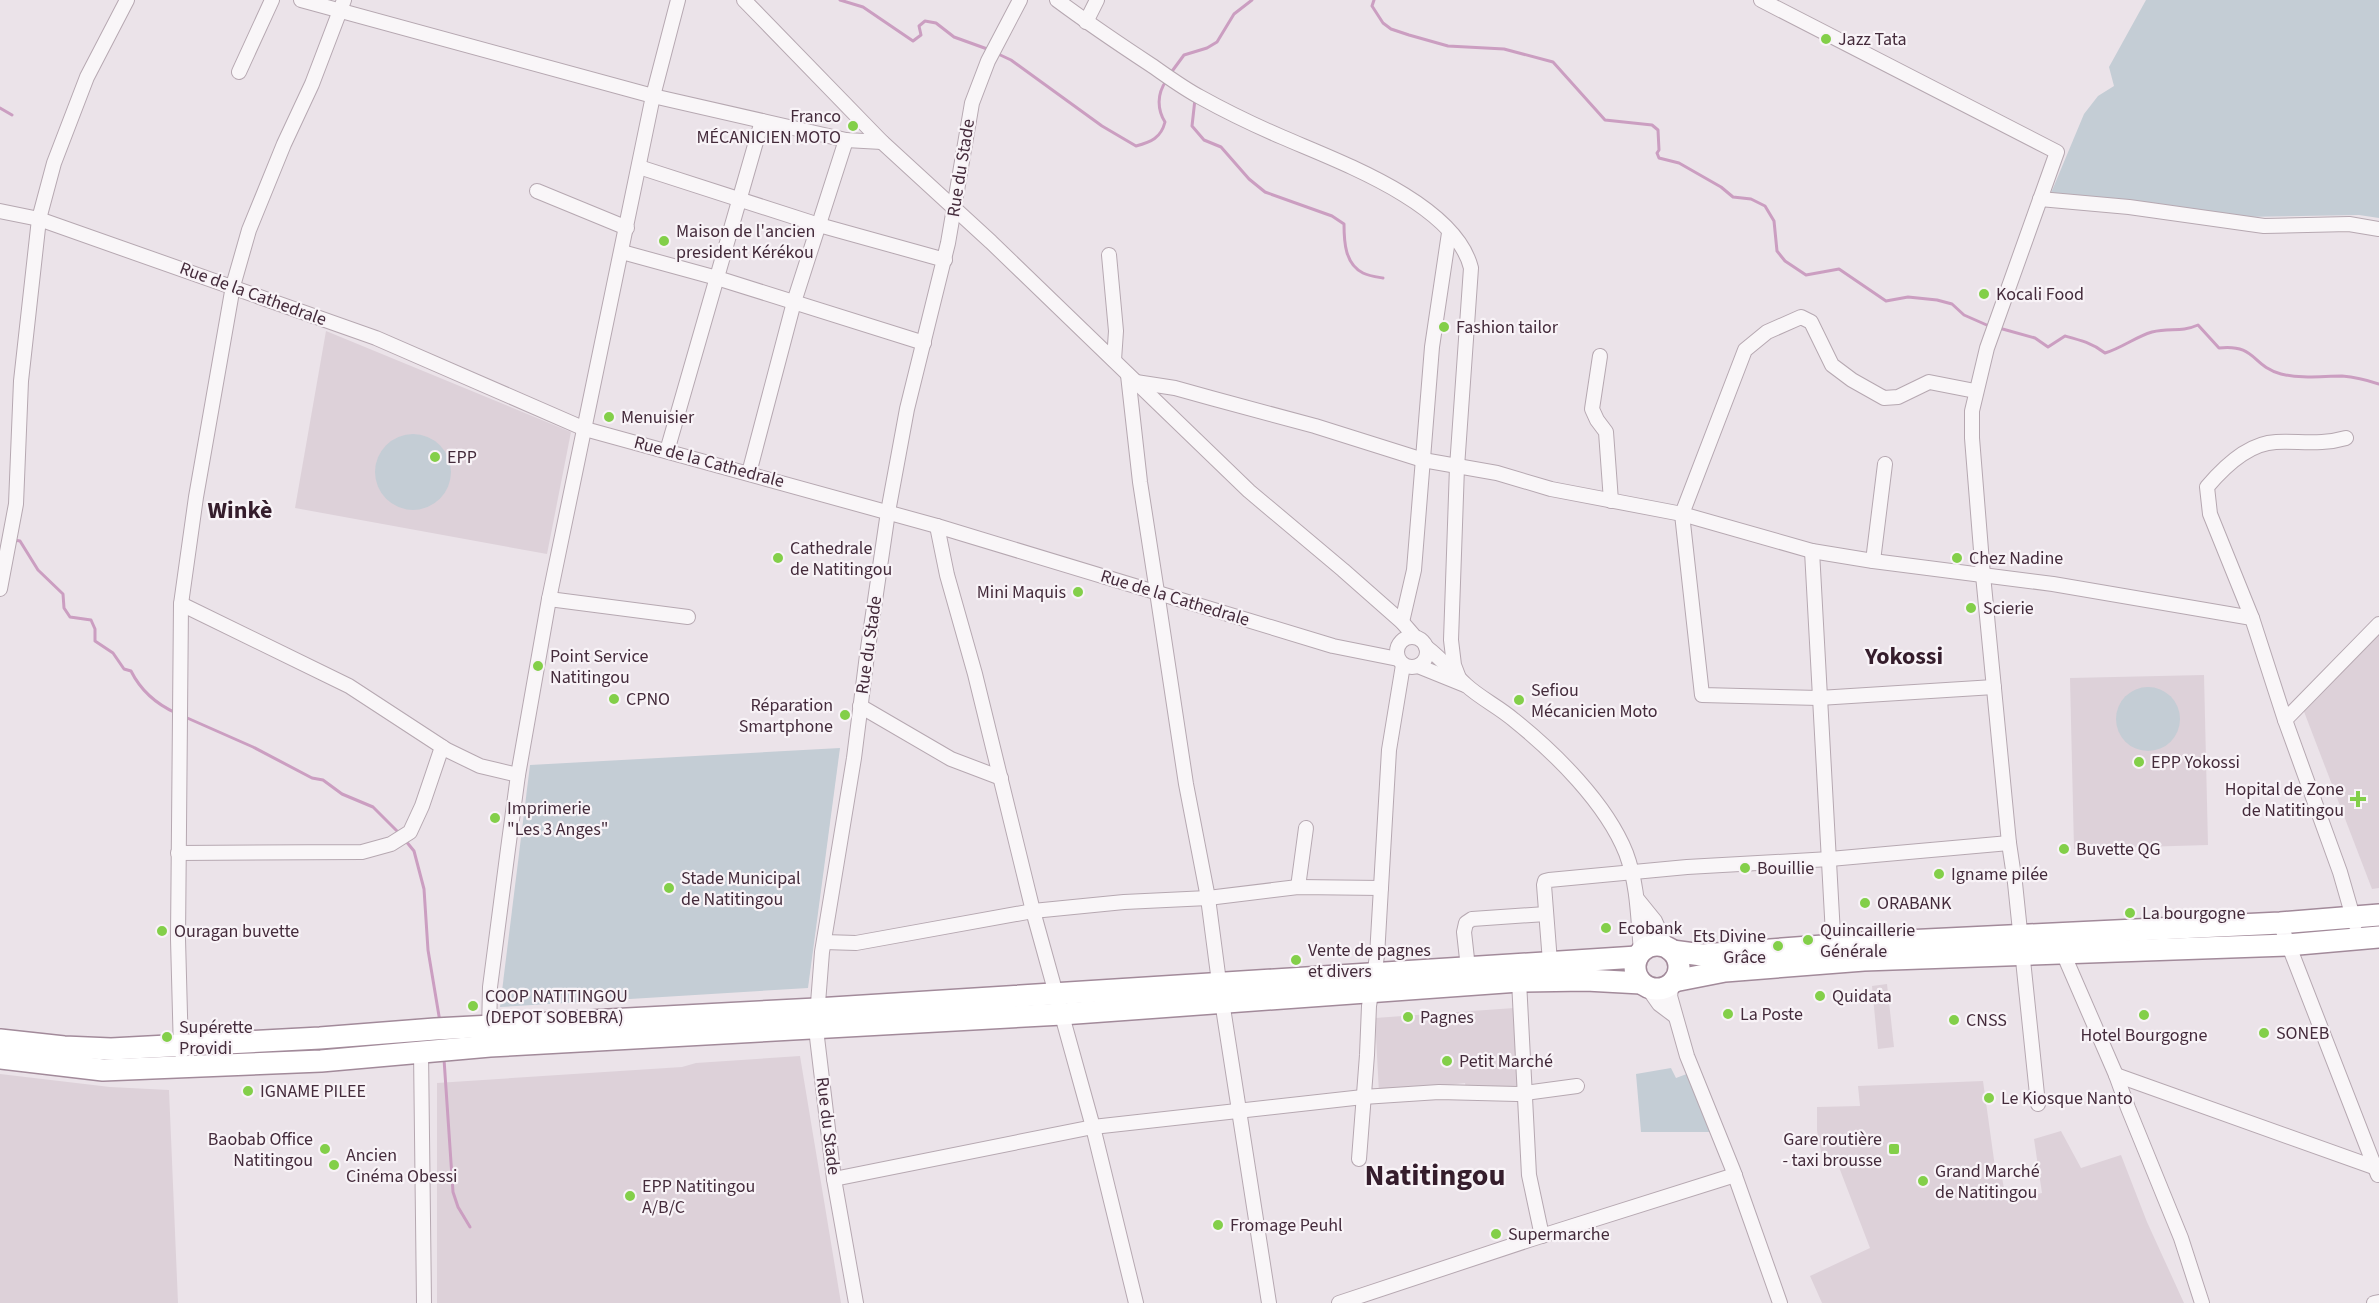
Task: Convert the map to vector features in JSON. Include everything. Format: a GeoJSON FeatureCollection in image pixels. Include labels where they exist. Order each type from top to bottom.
{"type":"FeatureCollection","features":[{"type":"Feature","properties":{"kind":"highway"},"geometry":{"type":"LineString","coordinates":[[2060,945],[2379,915]]}},
{"type":"Feature","properties":{"kind":"highway"},"geometry":{"type":"LineString","coordinates":[[1372,983],[1468,968],[1639,954],[1656,945],[1702,955],[1834,954],[1864,960],[2021,946],[2287,945],[2369,937]]}},
{"type":"Feature","properties":{"kind":"highway"},"geometry":{"type":"LineString","coordinates":[[1669,949],[1676,956],[1678,969],[1673,982]]}},
{"type":"Feature","properties":{"kind":"highway"},"geometry":{"type":"LineString","coordinates":[[1639,954],[1635,973],[1644,985]]}},
{"type":"Feature","properties":{"kind":"highway"},"geometry":{"type":"LineString","coordinates":[[816,1019],[1056,993],[1221,992],[1372,983],[1586,980],[1662,988],[1673,982],[1725,971],[1834,954]]}},
{"type":"Feature","properties":{"kind":"highway"},"geometry":{"type":"LineString","coordinates":[[0,1058],[103,1070],[321,1061],[435,1051],[489,1036],[816,1019],[1062,1014],[1221,992]]}},
{"type":"Feature","properties":{"kind":"highway"},"geometry":{"type":"LineString","coordinates":[[0,1040],[64,1047],[111,1049],[320,1038],[442,1028],[489,1036]]}},
{"type":"Feature","properties":{"kind":"highway"},"geometry":{"type":"LineString","coordinates":[[320,1038],[321,1061]]}},
{"type":"Feature","properties":{"kind":"street"},"geometry":{"type":"LineString","coordinates":[[0,589],[16,504],[21,381],[39,219],[54,163],[87,78],[127,0]]}},
{"type":"Feature","properties":{"kind":"street"},"geometry":{"type":"LineString","coordinates":[[239,72],[272,0]]}},
{"type":"Feature","properties":{"kind":"street"},"geometry":{"type":"LineString","coordinates":[[301,0],[342,5],[653,96],[846,140],[882,142]]}},
{"type":"Feature","properties":{"kind":"street"},"geometry":{"type":"LineString","coordinates":[[489,1036],[490,987],[518,776],[549,598],[653,96],[678,0]]}},
{"type":"Feature","properties":{"kind":"street"},"geometry":{"type":"LineString","coordinates":[[744,0],[882,142],[1114,360],[1249,491],[1402,622],[1463,682],[1520,725],[1585,790],[1619,838],[1632,873],[1638,900],[1639,954]]}},
{"type":"Feature","properties":{"kind":"street","name":"Rue du Stade"},"geometry":{"type":"LineString","coordinates":[[856,1303],[834,1179],[816,1019],[824,942],[888,513],[907,409],[945,260],[972,103],[993,49],[1020,0]]}},
{"type":"Feature","properties":{"kind":"street"},"geometry":{"type":"LineString","coordinates":[[1057,0],[1197,96],[1232,115],[1385,183],[1428,213],[1463,248],[1471,268],[1457,467],[1451,640],[1454,665],[1463,682]]}},
{"type":"Feature","properties":{"kind":"street"},"geometry":{"type":"LineString","coordinates":[[1086,22],[1097,0]]}},
{"type":"Feature","properties":{"kind":"street"},"geometry":{"type":"LineString","coordinates":[[1761,0],[2058,152],[1987,348],[1975,391],[1972,438],[2009,843],[2038,1104]]}},
{"type":"Feature","properties":{"kind":"street"},"geometry":{"type":"LineString","coordinates":[[181,1066],[178,853],[181,604],[196,497],[233,286],[249,230],[261,197],[312,84],[342,5]]}},
{"type":"Feature","properties":{"kind":"street"},"geometry":{"type":"LineString","coordinates":[[667,451],[762,121]]}},
{"type":"Feature","properties":{"kind":"street"},"geometry":{"type":"LineString","coordinates":[[749,473],[794,302],[846,140]]}},
{"type":"Feature","properties":{"kind":"street"},"geometry":{"type":"LineString","coordinates":[[639,167],[819,225],[945,260]]}},
{"type":"Feature","properties":{"kind":"street"},"geometry":{"type":"LineString","coordinates":[[537,191],[627,228]]}},
{"type":"Feature","properties":{"kind":"street"},"geometry":{"type":"LineString","coordinates":[[2040,199],[2130,207],[2264,226],[2349,224],[2379,229]]}},
{"type":"Feature","properties":{"kind":"street","name":"Rue de la Cathedrale"},"geometry":{"type":"LineString","coordinates":[[0,211],[39,219],[376,338],[585,429],[937,526],[1333,646],[1401,662]]}},
{"type":"Feature","properties":{"kind":"street"},"geometry":{"type":"LineString","coordinates":[[1402,622],[1414,570],[1432,347],[1449,233]]}},
{"type":"Feature","properties":{"kind":"street"},"geometry":{"type":"LineString","coordinates":[[622,252],[717,278],[924,343]]}},
{"type":"Feature","properties":{"kind":"street"},"geometry":{"type":"LineString","coordinates":[[1109,255],[1116,331],[1114,360]]}},
{"type":"Feature","properties":{"kind":"street"},"geometry":{"type":"LineString","coordinates":[[1975,391],[1929,382],[1898,397],[1884,398],[1852,380],[1832,365],[1811,322],[1801,317],[1767,332],[1744,350],[1682,514],[1702,695],[1819,698],[1994,687]]}},
{"type":"Feature","properties":{"kind":"street"},"geometry":{"type":"LineString","coordinates":[[1600,356],[1592,409],[1606,432],[1611,501]]}},
{"type":"Feature","properties":{"kind":"street"},"geometry":{"type":"LineString","coordinates":[[1132,378],[1315,426],[1423,460],[1497,473],[1551,489],[1682,514],[1812,550],[1873,561],[2054,584],[2252,618]]}},
{"type":"Feature","properties":{"kind":"street"},"geometry":{"type":"LineString","coordinates":[[1132,378],[1140,482],[1156,592],[1186,784],[1208,898],[1269,1303]]}},
{"type":"Feature","properties":{"kind":"street"},"geometry":{"type":"LineString","coordinates":[[2346,438],[2319,443],[2273,442],[2239,457],[2207,487],[2210,514],[2252,618],[2285,720],[2340,872],[2353,917],[2369,937]]}},
{"type":"Feature","properties":{"kind":"street"},"geometry":{"type":"LineString","coordinates":[[1873,561],[1885,464]]}},
{"type":"Feature","properties":{"kind":"street"},"geometry":{"type":"LineString","coordinates":[[937,526],[949,584],[1001,778],[1033,911],[1094,1127],[1136,1303]]}},
{"type":"Feature","properties":{"kind":"street"},"geometry":{"type":"LineString","coordinates":[[1812,550],[1834,954]]}},
{"type":"Feature","properties":{"kind":"street"},"geometry":{"type":"LineString","coordinates":[[549,598],[688,617]]}},
{"type":"Feature","properties":{"kind":"street"},"geometry":{"type":"LineString","coordinates":[[181,604],[349,686],[442,747],[480,766],[518,776]]}},
{"type":"Feature","properties":{"kind":"street"},"geometry":{"type":"LineString","coordinates":[[2285,720],[2379,624]]}},
{"type":"Feature","properties":{"kind":"street"},"geometry":{"type":"LineString","coordinates":[[1415,637],[1402,640],[1396,652],[1401,662],[1410,668],[1418,666],[1425,660],[1426,647]]}},
{"type":"Feature","properties":{"kind":"street"},"geometry":{"type":"LineString","coordinates":[[1359,1159],[1372,983],[1377,956],[1389,750],[1401,662]]}},
{"type":"Feature","properties":{"kind":"street"},"geometry":{"type":"LineString","coordinates":[[1418,666],[1463,682]]}},
{"type":"Feature","properties":{"kind":"street"},"geometry":{"type":"LineString","coordinates":[[860,706],[951,759],[1001,778]]}},
{"type":"Feature","properties":{"kind":"street"},"geometry":{"type":"LineString","coordinates":[[178,853],[362,852],[391,844],[410,832],[422,806],[442,747]]}},
{"type":"Feature","properties":{"kind":"street"},"geometry":{"type":"LineString","coordinates":[[1298,887],[1306,828]]}},
{"type":"Feature","properties":{"kind":"street"},"geometry":{"type":"LineString","coordinates":[[1550,962],[1545,881],[1716,865],[1830,859],[2009,843]]}},
{"type":"Feature","properties":{"kind":"street"},"geometry":{"type":"LineString","coordinates":[[824,942],[856,943],[1033,911],[1124,902],[1208,898],[1298,887],[1381,888]]}},
{"type":"Feature","properties":{"kind":"street"},"geometry":{"type":"LineString","coordinates":[[1638,900],[1655,921],[1669,949]]}},
{"type":"Feature","properties":{"kind":"street"},"geometry":{"type":"LineString","coordinates":[[1468,968],[1464,932],[1466,922],[1472,919],[1546,914]]}},
{"type":"Feature","properties":{"kind":"street"},"geometry":{"type":"LineString","coordinates":[[2280,923],[2378,1171]]}},
{"type":"Feature","properties":{"kind":"street"},"geometry":{"type":"LineString","coordinates":[[2060,945],[2116,1075],[2181,1238],[2202,1303]]}},
{"type":"Feature","properties":{"kind":"street"},"geometry":{"type":"LineString","coordinates":[[1519,981],[1529,1175],[1542,1236]]}},
{"type":"Feature","properties":{"kind":"street"},"geometry":{"type":"LineString","coordinates":[[1673,982],[1670,996],[1687,1056],[1735,1175],[1780,1303]]}},
{"type":"Feature","properties":{"kind":"street"},"geometry":{"type":"LineString","coordinates":[[1644,985],[1659,1004],[1675,1016]]}},
{"type":"Feature","properties":{"kind":"street"},"geometry":{"type":"LineString","coordinates":[[424,1303],[435,1051]]}},
{"type":"Feature","properties":{"kind":"street"},"geometry":{"type":"LineString","coordinates":[[2116,1075],[2378,1171]]}},
{"type":"Feature","properties":{"kind":"street"},"geometry":{"type":"LineString","coordinates":[[834,1179],[1094,1127],[1363,1097],[1439,1092],[1517,1094],[1577,1086]]}},
{"type":"Feature","properties":{"kind":"street"},"geometry":{"type":"LineString","coordinates":[[1340,1303],[1735,1175]]}},
{"type":"Feature","properties":{"kind":"street"},"geometry":{"type":"LineString","coordinates":[[2374,1303],[2379,1302]]}},
{"type":"Feature","properties":{"kind":"shaded area"},"geometry":{"type":"Polygon","coordinates":[[[2146,0],[2379,0],[2379,218],[2359,215],[2243,217],[2154,203],[2051,193],[2084,114],[2098,96],[2114,86],[2109,67],[2146,0]]]}},
{"type":"Feature","properties":{"kind":"shaded area","name":"EPP"},"geometry":{"type":"Polygon","coordinates":[[[326,331],[571,432],[547,554],[295,508],[326,331]]]}},
{"type":"Feature","properties":{"kind":"shaded area"},"geometry":{"type":"Polygon","coordinates":[[[413,434],[428,437],[440,445],[448,457],[451,472],[448,487],[440,499],[428,507],[413,510],[398,507],[386,499],[378,487],[375,472],[378,457],[386,445],[398,437],[413,434]]]}},
{"type":"Feature","properties":{"kind":"shaded area","name":"Hopital de Zone de Natitingou"},"geometry":{"type":"Polygon","coordinates":[[[2379,626],[2379,888],[2372,889],[2303,709],[2379,626]]]}},
{"type":"Feature","properties":{"kind":"shaded area","name":"EPP Yokossi"},"geometry":{"type":"Polygon","coordinates":[[[2204,675],[2208,845],[2074,849],[2070,678],[2204,675]]]}},
{"type":"Feature","properties":{"kind":"shaded area"},"geometry":{"type":"Polygon","coordinates":[[[2148,687],[2166,693],[2174,701],[2180,719],[2174,737],[2166,745],[2148,751],[2130,745],[2122,737],[2116,719],[2122,701],[2130,693],[2148,687]]]}},
{"type":"Feature","properties":{"kind":"shaded area","name":"Stade Municipal de Natitingou"},"geometry":{"type":"Polygon","coordinates":[[[840,748],[808,988],[500,1007],[530,765],[840,748]]]}},
{"type":"Feature","properties":{"kind":"shaded area"},"geometry":{"type":"Polygon","coordinates":[[[1887,984],[1894,1047],[1878,1049],[1872,986],[1887,984]]]}},
{"type":"Feature","properties":{"kind":"shaded area","name":"Petit Marché"},"geometry":{"type":"Polygon","coordinates":[[[1514,1008],[1518,1093],[1466,1088],[1465,1083],[1379,1093],[1375,1018],[1514,1008]]]}},
{"type":"Feature","properties":{"kind":"shaded area","name":"EPP Natitingou A/B/C"},"geometry":{"type":"Polygon","coordinates":[[[800,1056],[841,1303],[437,1303],[437,1083],[682,1067],[696,1063],[800,1056]]]}},
{"type":"Feature","properties":{"kind":"shaded area"},"geometry":{"type":"Polygon","coordinates":[[[1671,1068],[1676,1078],[1692,1072],[1715,1132],[1641,1132],[1636,1074],[1671,1068]]]}},
{"type":"Feature","properties":{"kind":"shaded area"},"geometry":{"type":"Polygon","coordinates":[[[0,1074],[110,1087],[169,1090],[178,1303],[0,1303],[0,1074]]]}},
{"type":"Feature","properties":{"kind":"shaded area","name":"Grand Marché de Natitingou"},"geometry":{"type":"Polygon","coordinates":[[[1983,1081],[1995,1167],[2000,1166],[2006,1200],[2042,1193],[2034,1139],[2061,1131],[2081,1168],[2121,1155],[2147,1222],[2184,1303],[1822,1303],[1810,1276],[1870,1248],[1837,1162],[1823,1163],[1817,1131],[1817,1107],[1860,1106],[1858,1086],[1983,1081]]]}},
{"type":"Feature","properties":{"kind":"waterway"},"geometry":{"type":"LineString","coordinates":[[840,0],[863,7],[913,41],[921,35],[919,26],[925,21],[936,23],[954,37],[990,50]]}},
{"type":"Feature","properties":{"kind":"waterway"},"geometry":{"type":"LineString","coordinates":[[1170,74],[1184,55],[1207,48],[1217,42],[1234,14],[1252,0]]}},
{"type":"Feature","properties":{"kind":"waterway"},"geometry":{"type":"LineString","coordinates":[[1374,0],[1372,6],[1383,23],[1391,29],[1448,46],[1504,49],[1553,62],[1605,120],[1652,125],[1658,130],[1659,150],[1657,153],[1659,158],[1679,163],[1721,187],[1733,197],[1751,199],[1765,206],[1774,221],[1777,251],[1785,261],[1806,275],[1839,269],[1886,301],[1908,297],[1937,300],[1952,304],[1964,315],[1989,326]]}},
{"type":"Feature","properties":{"kind":"waterway"},"geometry":{"type":"LineString","coordinates":[[996,53],[1011,60],[1102,126],[1136,146],[1155,138],[1161,132],[1165,122],[1159,101],[1166,81]]}},
{"type":"Feature","properties":{"kind":"waterway"},"geometry":{"type":"LineString","coordinates":[[1195,99],[1192,126],[1204,140],[1221,147],[1249,179],[1265,192],[1332,216],[1344,224],[1345,245],[1352,264],[1363,273],[1383,278]]}},
{"type":"Feature","properties":{"kind":"waterway"},"geometry":{"type":"LineString","coordinates":[[0,108],[12,115]]}},
{"type":"Feature","properties":{"kind":"waterway"},"geometry":{"type":"LineString","coordinates":[[1999,328],[2035,338],[2048,347],[2065,336],[2091,344],[2105,353],[2152,332],[2186,329],[2198,325],[2219,348],[2240,349],[2264,366],[2281,374],[2304,377],[2342,376],[2379,384]]}},
{"type":"Feature","properties":{"kind":"waterway"},"geometry":{"type":"LineString","coordinates":[[14,540],[20,541],[38,570],[63,594],[64,608],[70,617],[91,620],[95,629],[95,641],[113,653],[124,669],[131,671],[139,685],[150,696],[176,713]]}},
{"type":"Feature","properties":{"kind":"waterway"},"geometry":{"type":"LineString","coordinates":[[185,717],[253,747],[312,778],[323,780],[342,794],[373,807],[401,835]]}},
{"type":"Feature","properties":{"kind":"waterway"},"geometry":{"type":"LineString","coordinates":[[405,840],[414,851],[424,889],[428,950],[440,1022]]}},
{"type":"Feature","properties":{"kind":"waterway"},"geometry":{"type":"LineString","coordinates":[[444,1059],[453,1192],[458,1207],[470,1227]]}},
{"type":"Feature","properties":{"kind":"place","name":"Jazz Tata"},"geometry":{"type":"Point","coordinates":[1826,39]}},
{"type":"Feature","properties":{"kind":"place","name":"Franco MÉCANICIEN MOTO"},"geometry":{"type":"Point","coordinates":[853,126]}},
{"type":"Feature","properties":{"kind":"place","name":"Maison de l'ancien president Kérékou"},"geometry":{"type":"Point","coordinates":[664,241]}},
{"type":"Feature","properties":{"kind":"place","name":"Kocali Food"},"geometry":{"type":"Point","coordinates":[1984,294]}},
{"type":"Feature","properties":{"kind":"place","name":"Fashion tailor"},"geometry":{"type":"Point","coordinates":[1444,327]}},
{"type":"Feature","properties":{"kind":"place","name":"Menuisier"},"geometry":{"type":"Point","coordinates":[609,417]}},
{"type":"Feature","properties":{"kind":"place","name":"EPP"},"geometry":{"type":"Point","coordinates":[435,457]}},
{"type":"Feature","properties":{"kind":"place","name":"Cathedrale de Natitingou"},"geometry":{"type":"Point","coordinates":[778,558]}},
{"type":"Feature","properties":{"kind":"place","name":"Chez Nadine"},"geometry":{"type":"Point","coordinates":[1957,558]}},
{"type":"Feature","properties":{"kind":"place","name":"Mini Maquis"},"geometry":{"type":"Point","coordinates":[1078,592]}},
{"type":"Feature","properties":{"kind":"place","name":"Scierie"},"geometry":{"type":"Point","coordinates":[1971,608]}},
{"type":"Feature","properties":{"kind":"place","name":"Point Service Natitingou"},"geometry":{"type":"Point","coordinates":[538,666]}},
{"type":"Feature","properties":{"kind":"place","name":"CPNO"},"geometry":{"type":"Point","coordinates":[614,699]}},
{"type":"Feature","properties":{"kind":"place","name":"Sefiou Mécanicien Moto"},"geometry":{"type":"Point","coordinates":[1519,700]}},
{"type":"Feature","properties":{"kind":"place","name":"Réparation Smartphone"},"geometry":{"type":"Point","coordinates":[845,715]}},
{"type":"Feature","properties":{"kind":"place","name":"EPP Yokossi"},"geometry":{"type":"Point","coordinates":[2139,762]}},
{"type":"Feature","properties":{"kind":"place","name":"Hopital de Zone de Natitingou"},"geometry":{"type":"Point","coordinates":[2358,799]}},
{"type":"Feature","properties":{"kind":"place","name":"Imprimerie \"Les 3 Anges\""},"geometry":{"type":"Point","coordinates":[495,818]}},
{"type":"Feature","properties":{"kind":"place","name":"Buvette QG"},"geometry":{"type":"Point","coordinates":[2064,849]}},
{"type":"Feature","properties":{"kind":"place","name":"Bouillie"},"geometry":{"type":"Point","coordinates":[1745,868]}},
{"type":"Feature","properties":{"kind":"place","name":"Igname pilée"},"geometry":{"type":"Point","coordinates":[1939,874]}},
{"type":"Feature","properties":{"kind":"place","name":"Stade Municipal de Natitingou"},"geometry":{"type":"Point","coordinates":[669,888]}},
{"type":"Feature","properties":{"kind":"place","name":"ORABANK"},"geometry":{"type":"Point","coordinates":[1865,903]}},
{"type":"Feature","properties":{"kind":"place","name":"La bourgogne"},"geometry":{"type":"Point","coordinates":[2130,913]}},
{"type":"Feature","properties":{"kind":"place","name":"Ecobank"},"geometry":{"type":"Point","coordinates":[1606,928]}},
{"type":"Feature","properties":{"kind":"place","name":"Ouragan buvette"},"geometry":{"type":"Point","coordinates":[162,931]}},
{"type":"Feature","properties":{"kind":"place","name":"Quincaillerie Générale"},"geometry":{"type":"Point","coordinates":[1808,940]}},
{"type":"Feature","properties":{"kind":"place","name":"Ets Divine Grâce"},"geometry":{"type":"Point","coordinates":[1778,946]}},
{"type":"Feature","properties":{"kind":"place","name":"Vente de pagnes et divers"},"geometry":{"type":"Point","coordinates":[1296,960]}},
{"type":"Feature","properties":{"kind":"place","name":"Quidata"},"geometry":{"type":"Point","coordinates":[1820,996]}},
{"type":"Feature","properties":{"kind":"place","name":"COOP NATITINGOU (DEPOT SOBEBRA)"},"geometry":{"type":"Point","coordinates":[473,1006]}},
{"type":"Feature","properties":{"kind":"place","name":"La Poste"},"geometry":{"type":"Point","coordinates":[1728,1014]}},
{"type":"Feature","properties":{"kind":"place","name":"Hotel Bourgogne"},"geometry":{"type":"Point","coordinates":[2144,1015]}},
{"type":"Feature","properties":{"kind":"place","name":"Pagnes"},"geometry":{"type":"Point","coordinates":[1408,1017]}},
{"type":"Feature","properties":{"kind":"place","name":"CNSS"},"geometry":{"type":"Point","coordinates":[1954,1020]}},
{"type":"Feature","properties":{"kind":"place","name":"SONEB"},"geometry":{"type":"Point","coordinates":[2264,1033]}},
{"type":"Feature","properties":{"kind":"place","name":"Supérette Providi"},"geometry":{"type":"Point","coordinates":[167,1037]}},
{"type":"Feature","properties":{"kind":"place","name":"Petit Marché"},"geometry":{"type":"Point","coordinates":[1447,1061]}},
{"type":"Feature","properties":{"kind":"place","name":"IGNAME PILEE"},"geometry":{"type":"Point","coordinates":[248,1091]}},
{"type":"Feature","properties":{"kind":"place","name":"Le Kiosque Nanto"},"geometry":{"type":"Point","coordinates":[1989,1098]}},
{"type":"Feature","properties":{"kind":"place","name":"Baobab Office Natitingou"},"geometry":{"type":"Point","coordinates":[325,1149]}},
{"type":"Feature","properties":{"kind":"place","name":"Gare routière - taxi brousse"},"geometry":{"type":"Point","coordinates":[1894,1149]}},
{"type":"Feature","properties":{"kind":"place","name":"Ancien Cinéma Obessi"},"geometry":{"type":"Point","coordinates":[334,1165]}},
{"type":"Feature","properties":{"kind":"place","name":"Grand Marché de Natitingou"},"geometry":{"type":"Point","coordinates":[1923,1181]}},
{"type":"Feature","properties":{"kind":"place","name":"EPP Natitingou A/B/C"},"geometry":{"type":"Point","coordinates":[630,1196]}},
{"type":"Feature","properties":{"kind":"place","name":"Fromage Peuhl"},"geometry":{"type":"Point","coordinates":[1218,1225]}},
{"type":"Feature","properties":{"kind":"place","name":"Supermarche"},"geometry":{"type":"Point","coordinates":[1496,1234]}},
{"type":"Feature","properties":{"kind":"district","name":"Winkè"},"geometry":{"type":"Point","coordinates":[240,510]}},
{"type":"Feature","properties":{"kind":"district","name":"Yokossi"},"geometry":{"type":"Point","coordinates":[1904,656]}},
{"type":"Feature","properties":{"kind":"district","name":"Natitingou"},"geometry":{"type":"Point","coordinates":[1435,1175]}}]}
